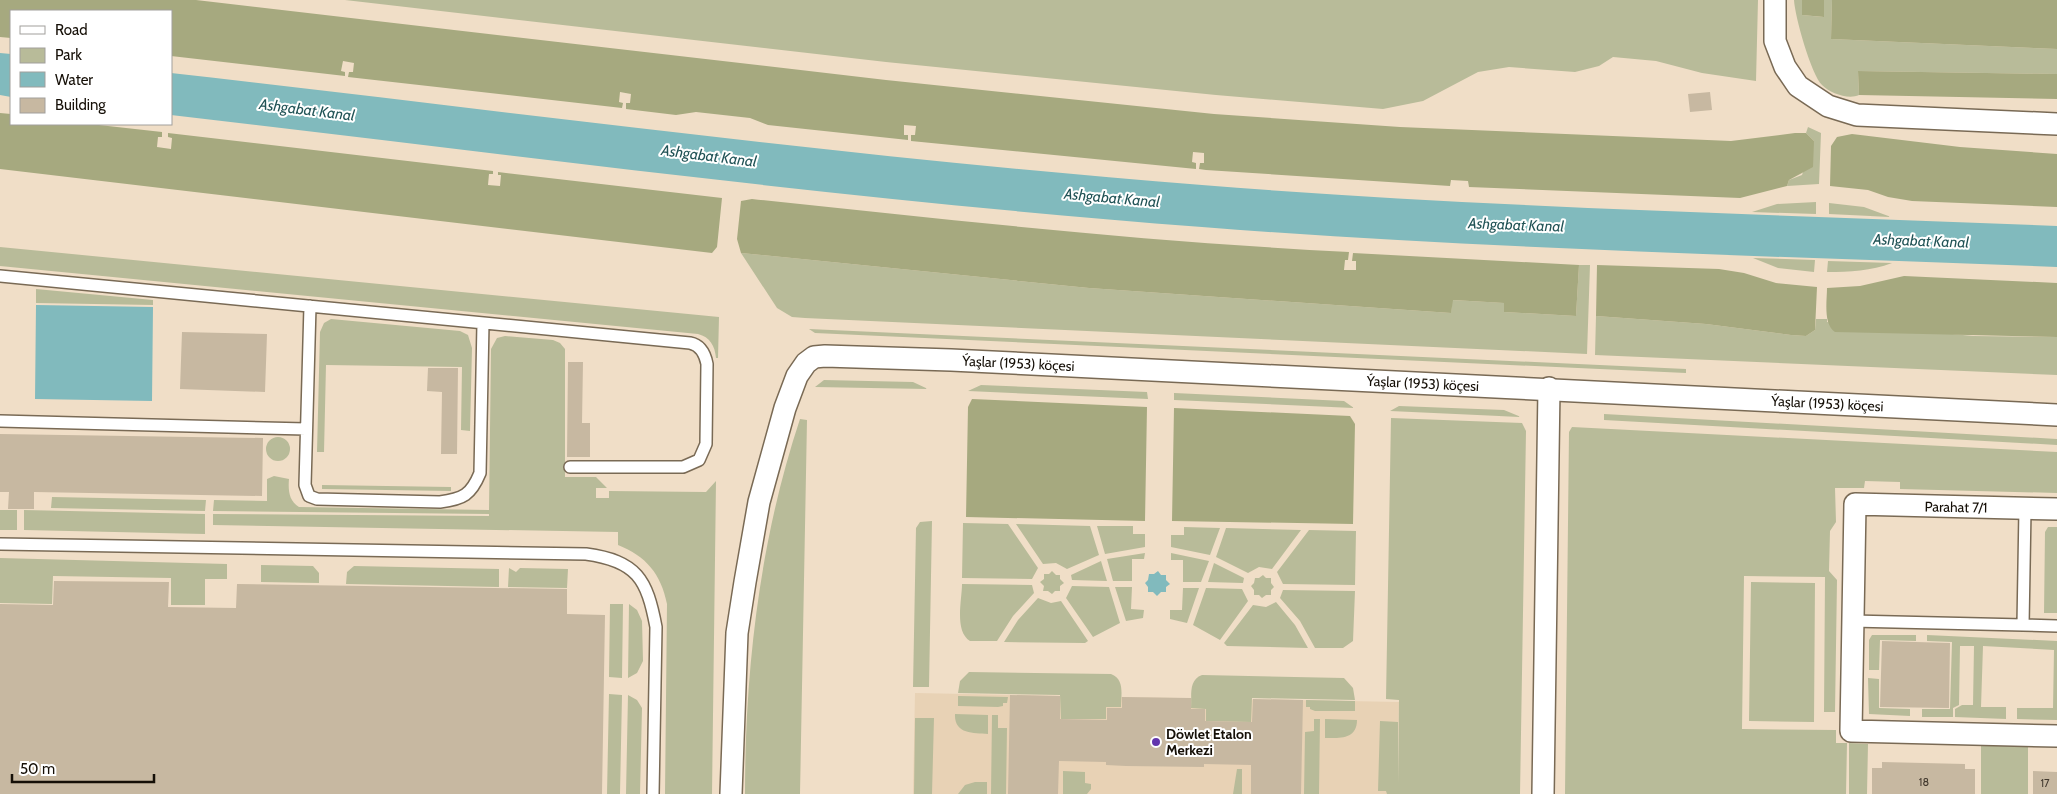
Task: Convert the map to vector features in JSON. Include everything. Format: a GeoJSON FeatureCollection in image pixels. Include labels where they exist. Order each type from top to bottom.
{"type":"FeatureCollection","features":[{"type":"Feature","properties":{"kind":"street"},"geometry":{"type":"LineString","coordinates":[[1775,0],[1775,41],[1785,67],[1798,86],[1828,106],[1857,115],[2057,124]]}},
{"type":"Feature","properties":{"kind":"street","name":"Ýaşlar (1953) köçesi"},"geometry":{"type":"LineString","coordinates":[[731,794],[737,633],[761,493],[785,408],[797,376],[806,363],[814,357],[852,356],[1549,388],[2057,414]]}},
{"type":"Feature","properties":{"kind":"street"},"geometry":{"type":"LineString","coordinates":[[1543,794],[1549,388]]}},
{"type":"Feature","properties":{"kind":"street","name":"Parahat 7/1"},"geometry":{"type":"LineString","coordinates":[[1852,621],[1855,504],[2057,509]]}},
{"type":"Feature","properties":{"kind":"street"},"geometry":{"type":"LineString","coordinates":[[1852,621],[1852,731],[2057,736]]}},
{"type":"Feature","properties":{"kind":"lane"},"geometry":{"type":"LineString","coordinates":[[0,276],[690,343],[695,344],[703,352],[707,364],[706,444],[700,460],[683,467],[570,467]]}},
{"type":"Feature","properties":{"kind":"lane"},"geometry":{"type":"LineString","coordinates":[[310,306],[305,485],[306,491],[312,498],[440,502],[451,501],[467,495],[475,485],[480,473],[483,323]]}},
{"type":"Feature","properties":{"kind":"lane"},"geometry":{"type":"LineString","coordinates":[[0,421],[306,429]]}},
{"type":"Feature","properties":{"kind":"lane"},"geometry":{"type":"LineString","coordinates":[[2023,625],[2026,508]]}},
{"type":"Feature","properties":{"kind":"lane"},"geometry":{"type":"LineString","coordinates":[[0,544],[576,554],[608,557],[624,565],[637,575],[646,588],[652,603],[656,627],[653,794]]}},
{"type":"Feature","properties":{"kind":"lane"},"geometry":{"type":"LineString","coordinates":[[1852,621],[2057,626]]}},
{"type":"Feature","properties":{"kind":"shaded area"},"geometry":{"type":"Polygon","coordinates":[[[915,693],[1399,702],[1397,794],[913,794],[915,693]]]}},
{"type":"Feature","properties":{"kind":"green space"},"geometry":{"type":"Polygon","coordinates":[[[0,0],[196,0],[886,80],[1214,114],[1400,127],[1731,141],[1806,133],[1814,141],[1813,167],[1789,180],[1787,186],[1740,198],[1469,187],[1468,181],[1451,180],[1450,186],[1206,170],[1199,169],[1200,163],[1204,163],[1204,153],[1193,152],[1192,162],[1196,163],[1196,169],[911,141],[911,135],[915,135],[916,126],[904,125],[904,135],[908,135],[908,140],[768,125],[750,118],[696,112],[676,115],[626,109],[626,103],[630,103],[631,94],[620,92],[619,102],[623,103],[622,108],[348,77],[349,72],[353,72],[354,63],[343,61],[341,71],[345,72],[345,76],[172,56],[172,10],[10,10],[10,38],[0,37],[0,0]]]}},
{"type":"Feature","properties":{"kind":"green space"},"geometry":{"type":"Polygon","coordinates":[[[345,0],[1758,0],[1756,81],[1702,73],[1656,61],[1613,57],[1599,66],[1575,72],[1509,67],[1478,72],[1423,101],[1383,109],[1216,95],[886,62],[345,0]]]}},
{"type":"Feature","properties":{"kind":"green space"},"geometry":{"type":"Polygon","coordinates":[[[1794,0],[1802,0],[1802,15],[1823,17],[1824,0],[1832,0],[1831,39],[2057,49],[2057,74],[1858,71],[1859,95],[1850,97],[1839,95],[1822,85],[1813,69],[1800,31],[1794,0]]]}},
{"type":"Feature","properties":{"kind":"green space"},"geometry":{"type":"Polygon","coordinates":[[[1802,0],[1824,0],[1824,17],[1802,15],[1802,0]]]}},
{"type":"Feature","properties":{"kind":"green space"},"geometry":{"type":"Polygon","coordinates":[[[1832,0],[2057,0],[2057,49],[1831,39],[1832,0]]]}},
{"type":"Feature","properties":{"kind":"green space"},"geometry":{"type":"Polygon","coordinates":[[[1858,71],[2057,74],[2057,99],[1859,95],[1858,71]]]}},
{"type":"Feature","properties":{"kind":"green space"},"geometry":{"type":"Polygon","coordinates":[[[0,113],[10,114],[10,125],[99,125],[162,132],[162,137],[158,137],[157,147],[171,149],[172,138],[168,137],[168,133],[493,171],[493,174],[489,174],[488,185],[500,186],[501,175],[498,175],[498,172],[722,198],[717,247],[712,253],[0,169],[0,113]]]}},
{"type":"Feature","properties":{"kind":"green space"},"geometry":{"type":"Polygon","coordinates":[[[1808,127],[1821,133],[1819,184],[1787,186],[1789,180],[1802,175],[1814,141],[1806,133],[1808,127]]]}},
{"type":"Feature","properties":{"kind":"green space"},"geometry":{"type":"Polygon","coordinates":[[[1852,134],[1960,147],[2057,154],[2057,207],[1912,201],[1888,197],[1868,190],[1830,186],[1831,146],[1837,137],[1852,134]]]}},
{"type":"Feature","properties":{"kind":"green space"},"geometry":{"type":"Polygon","coordinates":[[[752,199],[1124,236],[1349,252],[1348,260],[1345,260],[1344,270],[1356,270],[1356,261],[1352,261],[1353,253],[1579,265],[1576,316],[1504,312],[1504,303],[1453,300],[1451,313],[1089,288],[741,253],[737,239],[741,201],[752,199]]]}},
{"type":"Feature","properties":{"kind":"green space"},"geometry":{"type":"Polygon","coordinates":[[[1816,202],[1816,214],[1752,212],[1777,204],[1816,202]]]}},
{"type":"Feature","properties":{"kind":"green space"},"geometry":{"type":"Polygon","coordinates":[[[1829,203],[1864,207],[1891,217],[1829,214],[1829,203]]]}},
{"type":"Feature","properties":{"kind":"green space"},"geometry":{"type":"Polygon","coordinates":[[[0,247],[719,317],[718,358],[716,358],[711,343],[706,337],[698,334],[0,266],[0,247]]]}},
{"type":"Feature","properties":{"kind":"green space"},"geometry":{"type":"Polygon","coordinates":[[[741,253],[1089,288],[1451,313],[1452,300],[1505,303],[1504,312],[1576,316],[1579,265],[1590,265],[1587,354],[792,317],[777,308],[741,253]]]}},
{"type":"Feature","properties":{"kind":"green space"},"geometry":{"type":"Polygon","coordinates":[[[1753,258],[1815,260],[1814,272],[1778,268],[1753,258]]]}},
{"type":"Feature","properties":{"kind":"green space"},"geometry":{"type":"Polygon","coordinates":[[[1828,261],[1892,263],[1876,268],[1827,272],[1828,261]]]}},
{"type":"Feature","properties":{"kind":"green space"},"geometry":{"type":"Polygon","coordinates":[[[1597,265],[1719,269],[1744,273],[1776,283],[1817,287],[1815,330],[1806,336],[1706,324],[1596,316],[1597,265]]]}},
{"type":"Feature","properties":{"kind":"green space"},"geometry":{"type":"Polygon","coordinates":[[[1904,276],[2057,283],[2057,337],[1835,332],[1831,328],[1826,312],[1827,288],[1860,286],[1904,276]]]}},
{"type":"Feature","properties":{"kind":"green space"},"geometry":{"type":"Polygon","coordinates":[[[36,289],[153,300],[153,305],[36,303],[36,289]]]}},
{"type":"Feature","properties":{"kind":"green space"},"geometry":{"type":"Polygon","coordinates":[[[1596,316],[1706,324],[1806,336],[1815,330],[1816,319],[1827,319],[1827,322],[1973,336],[2057,337],[2057,375],[1595,355],[1596,316]]]}},
{"type":"Feature","properties":{"kind":"green space"},"geometry":{"type":"Polygon","coordinates":[[[331,319],[460,331],[468,335],[472,348],[470,431],[461,430],[462,367],[326,365],[324,452],[317,452],[320,332],[324,323],[331,319]]]}},
{"type":"Feature","properties":{"kind":"green space"},"geometry":{"type":"Polygon","coordinates":[[[809,329],[1686,369],[1686,373],[815,333],[809,329]]]}},
{"type":"Feature","properties":{"kind":"green space"},"geometry":{"type":"Polygon","coordinates":[[[505,336],[553,340],[560,343],[565,349],[565,477],[596,477],[607,488],[596,488],[596,498],[609,498],[609,491],[706,492],[716,481],[712,794],[665,794],[667,604],[661,584],[651,567],[628,549],[618,545],[618,532],[213,525],[213,514],[489,516],[489,514],[213,511],[214,500],[267,501],[267,479],[274,476],[289,479],[290,495],[293,502],[299,507],[489,510],[491,349],[497,338],[505,336]]]}},
{"type":"Feature","properties":{"kind":"green space"},"geometry":{"type":"Polygon","coordinates":[[[824,380],[913,382],[928,389],[815,387],[824,380]]]}},
{"type":"Feature","properties":{"kind":"green space"},"geometry":{"type":"Polygon","coordinates":[[[981,385],[1147,392],[1148,399],[968,391],[981,385]]]}},
{"type":"Feature","properties":{"kind":"green space"},"geometry":{"type":"Polygon","coordinates":[[[1174,393],[1344,401],[1354,408],[1174,400],[1174,393]]]}},
{"type":"Feature","properties":{"kind":"green space"},"geometry":{"type":"Polygon","coordinates":[[[972,399],[1147,407],[1145,521],[966,517],[968,407],[972,399]]]}},
{"type":"Feature","properties":{"kind":"green space"},"geometry":{"type":"Polygon","coordinates":[[[1399,406],[1504,410],[1521,417],[1390,411],[1399,406]]]}},
{"type":"Feature","properties":{"kind":"green space"},"geometry":{"type":"Polygon","coordinates":[[[1174,408],[1350,416],[1355,424],[1353,524],[1172,521],[1174,408]]]}},
{"type":"Feature","properties":{"kind":"green space"},"geometry":{"type":"Polygon","coordinates":[[[1604,414],[2057,439],[2057,445],[1604,420],[1604,414]]]}},
{"type":"Feature","properties":{"kind":"green space"},"geometry":{"type":"Polygon","coordinates":[[[1391,418],[1522,423],[1526,431],[1520,794],[1387,794],[1386,791],[1378,791],[1380,721],[1398,722],[1398,784],[1399,700],[1386,699],[1391,418]]]}},
{"type":"Feature","properties":{"kind":"green space"},"geometry":{"type":"Polygon","coordinates":[[[800,419],[807,420],[800,794],[745,794],[748,699],[758,604],[775,510],[786,464],[800,419]]]}},
{"type":"Feature","properties":{"kind":"green space"},"geometry":{"type":"Polygon","coordinates":[[[1572,427],[2057,452],[2057,493],[1900,489],[1900,482],[1865,481],[1864,488],[1835,488],[1836,522],[1830,531],[1829,571],[1837,580],[1835,712],[1824,712],[1825,577],[1744,576],[1742,729],[1836,730],[1836,743],[1847,743],[1846,794],[1565,794],[1569,432],[1572,427]]]}},
{"type":"Feature","properties":{"kind":"green space"},"geometry":{"type":"Polygon","coordinates":[[[278,437],[286,441],[290,449],[286,457],[278,461],[270,457],[266,449],[270,441],[278,437]]]}},
{"type":"Feature","properties":{"kind":"green space"},"geometry":{"type":"Polygon","coordinates":[[[322,485],[451,487],[451,491],[322,489],[322,485]]]}},
{"type":"Feature","properties":{"kind":"green space"},"geometry":{"type":"Polygon","coordinates":[[[52,497],[206,500],[205,511],[51,508],[52,497]]]}},
{"type":"Feature","properties":{"kind":"green space"},"geometry":{"type":"Polygon","coordinates":[[[0,510],[17,510],[17,530],[0,530],[0,510]]]}},
{"type":"Feature","properties":{"kind":"green space"},"geometry":{"type":"Polygon","coordinates":[[[24,510],[205,514],[205,534],[24,530],[24,510]]]}},
{"type":"Feature","properties":{"kind":"green space"},"geometry":{"type":"Polygon","coordinates":[[[932,521],[929,687],[913,687],[916,528],[920,522],[932,521]]]}},
{"type":"Feature","properties":{"kind":"green space"},"geometry":{"type":"Polygon","coordinates":[[[963,523],[1008,524],[1038,568],[1032,579],[962,578],[963,523]]]}},
{"type":"Feature","properties":{"kind":"green space"},"geometry":{"type":"Polygon","coordinates":[[[1016,524],[1090,526],[1099,555],[1067,569],[1056,563],[1043,564],[1016,524]]]}},
{"type":"Feature","properties":{"kind":"green space"},"geometry":{"type":"Polygon","coordinates":[[[1097,526],[1133,526],[1133,534],[1145,534],[1145,547],[1105,554],[1097,526]]]}},
{"type":"Feature","properties":{"kind":"green space"},"geometry":{"type":"Polygon","coordinates":[[[1184,527],[1220,528],[1210,555],[1171,547],[1171,535],[1184,535],[1184,527]]]}},
{"type":"Feature","properties":{"kind":"green space"},"geometry":{"type":"Polygon","coordinates":[[[2048,527],[2057,527],[2057,613],[2044,613],[2045,532],[2048,527]]]}},
{"type":"Feature","properties":{"kind":"green space"},"geometry":{"type":"Polygon","coordinates":[[[1226,528],[1301,530],[1272,569],[1259,567],[1248,573],[1216,557],[1226,528]]]}},
{"type":"Feature","properties":{"kind":"green space"},"geometry":{"type":"Polygon","coordinates":[[[1309,530],[1356,531],[1355,585],[1283,584],[1277,572],[1309,530]]]}},
{"type":"Feature","properties":{"kind":"green space"},"geometry":{"type":"Polygon","coordinates":[[[1145,553],[1144,559],[1132,559],[1132,581],[1113,581],[1107,559],[1145,553]]]}},
{"type":"Feature","properties":{"kind":"green space"},"geometry":{"type":"Polygon","coordinates":[[[1171,553],[1209,561],[1201,582],[1183,582],[1183,560],[1171,560],[1171,553]]]}},
{"type":"Feature","properties":{"kind":"green space"},"geometry":{"type":"Polygon","coordinates":[[[0,558],[227,564],[227,579],[205,579],[205,605],[171,605],[171,578],[53,576],[52,604],[0,603],[0,558]]]}},
{"type":"Feature","properties":{"kind":"green space"},"geometry":{"type":"Polygon","coordinates":[[[1101,561],[1107,581],[1072,580],[1071,575],[1101,561]]]}},
{"type":"Feature","properties":{"kind":"green space"},"geometry":{"type":"Polygon","coordinates":[[[1214,563],[1244,578],[1243,583],[1208,582],[1214,563]]]}},
{"type":"Feature","properties":{"kind":"green space"},"geometry":{"type":"Polygon","coordinates":[[[261,565],[313,566],[319,573],[319,583],[261,582],[261,565]]]}},
{"type":"Feature","properties":{"kind":"green space"},"geometry":{"type":"Polygon","coordinates":[[[354,566],[499,569],[499,587],[346,584],[347,572],[354,566]]]}},
{"type":"Feature","properties":{"kind":"green space"},"geometry":{"type":"Polygon","coordinates":[[[509,568],[516,572],[520,568],[568,569],[567,588],[508,587],[509,568]]]}},
{"type":"Feature","properties":{"kind":"green space"},"geometry":{"type":"Polygon","coordinates":[[[1052,571],[1056,575],[1060,575],[1060,579],[1064,583],[1060,586],[1060,591],[1055,591],[1052,594],[1048,591],[1043,591],[1044,586],[1040,582],[1044,579],[1044,574],[1049,574],[1052,571]]]}},
{"type":"Feature","properties":{"kind":"green space"},"geometry":{"type":"Polygon","coordinates":[[[1263,575],[1266,578],[1271,578],[1271,583],[1274,587],[1271,590],[1271,595],[1266,595],[1262,598],[1259,595],[1254,595],[1254,590],[1251,586],[1255,578],[1263,575]]]}},
{"type":"Feature","properties":{"kind":"green space"},"geometry":{"type":"Polygon","coordinates":[[[1751,582],[1815,583],[1814,722],[1749,721],[1751,582]]]}},
{"type":"Feature","properties":{"kind":"green space"},"geometry":{"type":"Polygon","coordinates":[[[962,584],[1032,585],[1034,593],[1013,616],[997,641],[970,641],[965,636],[960,623],[962,584]]]}},
{"type":"Feature","properties":{"kind":"green space"},"geometry":{"type":"Polygon","coordinates":[[[1072,586],[1109,587],[1120,623],[1093,637],[1066,598],[1072,586]]]}},
{"type":"Feature","properties":{"kind":"green space"},"geometry":{"type":"Polygon","coordinates":[[[1115,587],[1132,587],[1131,609],[1144,610],[1143,618],[1126,621],[1115,587]]]}},
{"type":"Feature","properties":{"kind":"green space"},"geometry":{"type":"Polygon","coordinates":[[[1183,588],[1199,588],[1187,623],[1170,619],[1170,610],[1182,610],[1183,588]]]}},
{"type":"Feature","properties":{"kind":"green space"},"geometry":{"type":"Polygon","coordinates":[[[1206,588],[1242,589],[1248,601],[1220,640],[1193,625],[1206,588]]]}},
{"type":"Feature","properties":{"kind":"green space"},"geometry":{"type":"Polygon","coordinates":[[[1283,590],[1355,591],[1353,641],[1343,648],[1315,648],[1300,621],[1280,598],[1283,590]]]}},
{"type":"Feature","properties":{"kind":"green space"},"geometry":{"type":"Polygon","coordinates":[[[1038,598],[1051,603],[1061,601],[1088,641],[1085,643],[1004,642],[1018,620],[1038,598]]]}},
{"type":"Feature","properties":{"kind":"green space"},"geometry":{"type":"Polygon","coordinates":[[[1276,602],[1295,625],[1308,648],[1227,646],[1224,643],[1253,605],[1266,607],[1276,602]]]}},
{"type":"Feature","properties":{"kind":"green space"},"geometry":{"type":"Polygon","coordinates":[[[610,604],[623,604],[622,678],[609,677],[610,604]]]}},
{"type":"Feature","properties":{"kind":"green space"},"geometry":{"type":"Polygon","coordinates":[[[629,604],[637,610],[642,621],[643,661],[637,673],[628,678],[629,604]]]}},
{"type":"Feature","properties":{"kind":"green space"},"geometry":{"type":"Polygon","coordinates":[[[1872,635],[1916,635],[1916,641],[1880,640],[1879,670],[1869,670],[1869,640],[1872,635]]]}},
{"type":"Feature","properties":{"kind":"green space"},"geometry":{"type":"Polygon","coordinates":[[[1927,635],[2057,641],[2057,720],[2017,719],[2017,708],[2053,708],[2054,650],[1983,646],[1981,707],[2006,707],[2006,719],[1955,717],[1955,709],[1962,705],[1973,705],[1974,646],[1960,646],[1959,705],[1953,708],[1953,717],[1922,717],[1922,709],[1950,709],[1952,642],[1927,641],[1927,635]]]}},
{"type":"Feature","properties":{"kind":"green space"},"geometry":{"type":"Polygon","coordinates":[[[969,672],[1111,674],[1120,683],[1122,693],[1121,707],[1106,707],[1106,719],[1061,719],[1060,695],[958,693],[960,681],[969,672]]]}},
{"type":"Feature","properties":{"kind":"green space"},"geometry":{"type":"Polygon","coordinates":[[[1202,675],[1344,678],[1353,688],[1355,700],[1252,698],[1251,722],[1206,721],[1206,709],[1191,708],[1193,684],[1202,675]]]}},
{"type":"Feature","properties":{"kind":"green space"},"geometry":{"type":"Polygon","coordinates":[[[1868,678],[1879,679],[1879,708],[1910,709],[1910,716],[1869,714],[1868,678]]]}},
{"type":"Feature","properties":{"kind":"green space"},"geometry":{"type":"Polygon","coordinates":[[[609,694],[622,695],[620,794],[607,794],[609,694]]]}},
{"type":"Feature","properties":{"kind":"green space"},"geometry":{"type":"Polygon","coordinates":[[[628,695],[637,700],[642,708],[640,794],[626,794],[628,695]]]}},
{"type":"Feature","properties":{"kind":"green space"},"geometry":{"type":"Polygon","coordinates":[[[958,696],[1008,697],[1007,703],[1003,703],[1003,706],[998,707],[958,706],[958,696]]]}},
{"type":"Feature","properties":{"kind":"green space"},"geometry":{"type":"Polygon","coordinates":[[[1306,700],[1355,701],[1355,711],[1315,711],[1310,709],[1310,707],[1306,707],[1306,700]]]}},
{"type":"Feature","properties":{"kind":"green space"},"geometry":{"type":"Polygon","coordinates":[[[955,714],[988,715],[988,734],[971,733],[961,729],[956,721],[955,714]]]}},
{"type":"Feature","properties":{"kind":"green space"},"geometry":{"type":"Polygon","coordinates":[[[992,715],[998,715],[998,728],[1007,728],[1006,794],[991,794],[992,715]]]}},
{"type":"Feature","properties":{"kind":"green space"},"geometry":{"type":"Polygon","coordinates":[[[915,718],[934,718],[932,794],[914,794],[915,718]]]}},
{"type":"Feature","properties":{"kind":"green space"},"geometry":{"type":"Polygon","coordinates":[[[1314,719],[1320,719],[1319,794],[1304,794],[1305,732],[1314,731],[1314,719]]]}},
{"type":"Feature","properties":{"kind":"green space"},"geometry":{"type":"Polygon","coordinates":[[[1325,719],[1357,720],[1356,727],[1351,734],[1346,736],[1325,738],[1325,719]]]}},
{"type":"Feature","properties":{"kind":"green space"},"geometry":{"type":"Polygon","coordinates":[[[1849,743],[1868,744],[1867,794],[1849,794],[1849,743]]]}},
{"type":"Feature","properties":{"kind":"green space"},"geometry":{"type":"Polygon","coordinates":[[[1981,745],[2028,746],[2028,794],[1981,794],[1981,745]]]}},
{"type":"Feature","properties":{"kind":"green space"},"geometry":{"type":"Polygon","coordinates":[[[1237,769],[1242,769],[1242,794],[1233,794],[1237,769]]]}},
{"type":"Feature","properties":{"kind":"green space"},"geometry":{"type":"Polygon","coordinates":[[[1063,771],[1085,772],[1085,783],[1091,784],[1091,789],[1087,794],[1063,794],[1063,771]]]}},
{"type":"Feature","properties":{"kind":"green space"},"geometry":{"type":"Polygon","coordinates":[[[975,782],[987,782],[987,794],[958,794],[965,785],[975,782]]]}},
{"type":"Feature","properties":{"kind":"water"},"geometry":{"type":"Polygon","coordinates":[[[0,53],[10,54],[10,97],[0,95],[0,53]]]}},
{"type":"Feature","properties":{"kind":"water","name":"Ashgabat Kanal"},"geometry":{"type":"Polygon","coordinates":[[[172,73],[686,134],[944,162],[1202,185],[1522,205],[2057,226],[2057,267],[1629,251],[1309,235],[944,204],[686,176],[172,115],[172,73]]]}},
{"type":"Feature","properties":{"kind":"water"},"geometry":{"type":"Polygon","coordinates":[[[36,305],[153,307],[152,401],[35,399],[36,305]]]}},
{"type":"Feature","properties":{"kind":"water"},"geometry":{"type":"Polygon","coordinates":[[[1158,571],[1161,575],[1166,575],[1166,580],[1170,584],[1166,587],[1166,592],[1161,592],[1157,596],[1153,592],[1148,592],[1148,587],[1145,583],[1148,580],[1149,574],[1154,574],[1158,571]]]}},
{"type":"Feature","properties":{"kind":"building"},"geometry":{"type":"Polygon","coordinates":[[[1710,92],[1712,110],[1690,112],[1688,94],[1710,92]]]}},
{"type":"Feature","properties":{"kind":"building"},"geometry":{"type":"Polygon","coordinates":[[[182,332],[267,334],[265,392],[180,389],[182,332]]]}},
{"type":"Feature","properties":{"kind":"building"},"geometry":{"type":"Polygon","coordinates":[[[568,362],[583,362],[582,423],[590,423],[590,457],[567,457],[568,362]]]}},
{"type":"Feature","properties":{"kind":"building"},"geometry":{"type":"Polygon","coordinates":[[[428,368],[458,368],[457,454],[441,454],[442,392],[427,391],[428,368]]]}},
{"type":"Feature","properties":{"kind":"building"},"geometry":{"type":"Polygon","coordinates":[[[0,434],[263,438],[262,496],[34,492],[34,509],[8,509],[9,492],[0,492],[0,434]]]}},
{"type":"Feature","properties":{"kind":"building"},"geometry":{"type":"Polygon","coordinates":[[[54,581],[169,582],[168,607],[236,608],[237,584],[567,589],[567,614],[605,615],[602,794],[0,794],[0,604],[53,605],[54,581]]]}},
{"type":"Feature","properties":{"kind":"building"},"geometry":{"type":"Polygon","coordinates":[[[1882,641],[1950,643],[1949,708],[1880,707],[1882,641]]]}},
{"type":"Feature","properties":{"kind":"building","name":"Döwlet Etalon Merkezi"},"geometry":{"type":"Polygon","coordinates":[[[1010,695],[1060,696],[1060,719],[1107,720],[1107,708],[1122,708],[1122,697],[1191,698],[1191,709],[1205,709],[1205,721],[1252,722],[1253,699],[1303,700],[1301,794],[1251,794],[1251,765],[1204,764],[1204,767],[1126,766],[1106,765],[1106,762],[1059,761],[1058,794],[1008,794],[1010,695]]]}},
{"type":"Feature","properties":{"kind":"building"},"geometry":{"type":"Polygon","coordinates":[[[1882,762],[1965,764],[1965,769],[1975,769],[1975,794],[1872,794],[1872,768],[1882,768],[1882,762]]]}},
{"type":"Feature","properties":{"kind":"building"},"geometry":{"type":"Polygon","coordinates":[[[2033,771],[2057,772],[2057,794],[2033,794],[2033,771]]]}},
{"type":"Feature","properties":{"kind":"place","name":"Döwlet Etalon Merkezi"},"geometry":{"type":"Point","coordinates":[1156,742]}}]}
